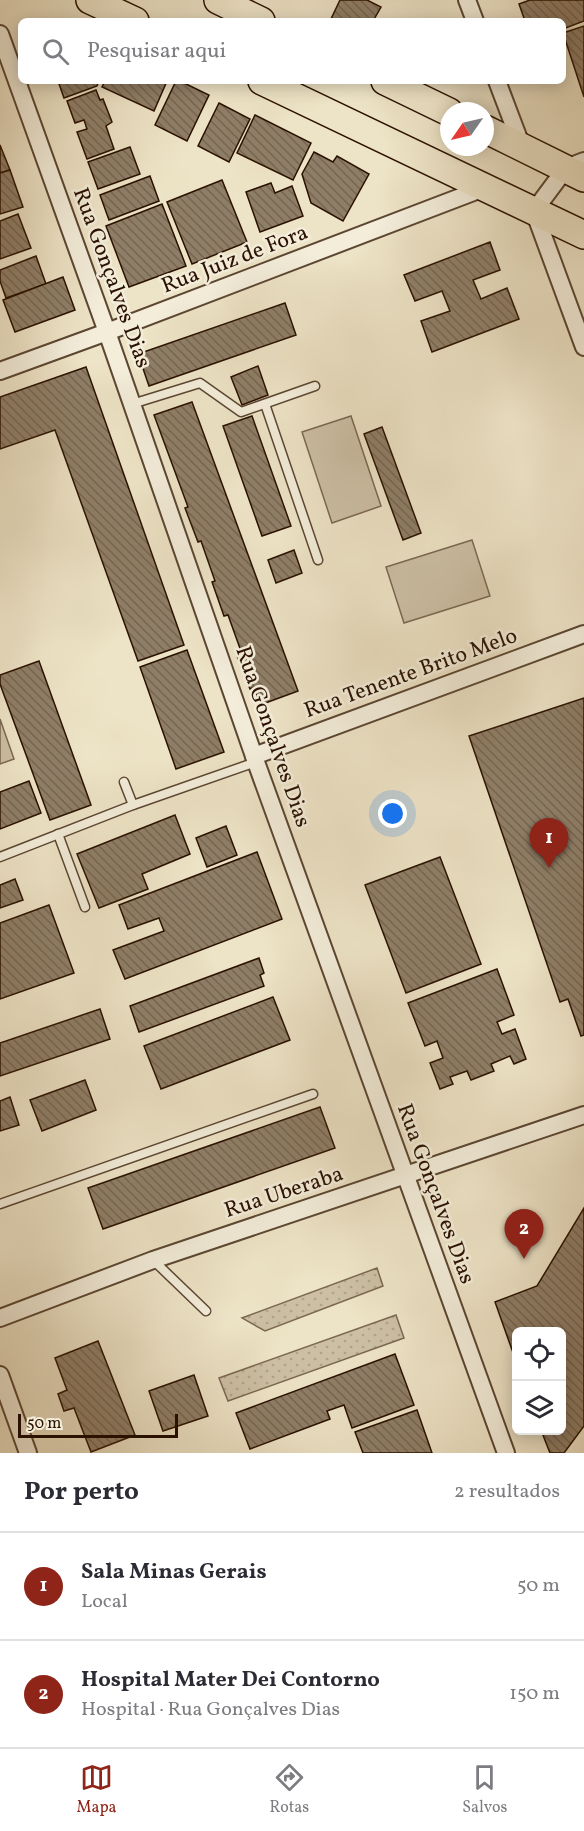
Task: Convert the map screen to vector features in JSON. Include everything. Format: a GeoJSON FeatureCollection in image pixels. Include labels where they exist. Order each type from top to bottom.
{"type":"FeatureCollection","features":[{"type":"Feature","properties":{"kind":"main road"},"geometry":{"type":"LineString","coordinates":[[90,0],[129,18]]}},
{"type":"Feature","properties":{"kind":"main road"},"geometry":{"type":"LineString","coordinates":[[218,0],[255,18]]}},
{"type":"Feature","properties":{"kind":"main road"},"geometry":{"type":"LineString","coordinates":[[268,84],[584,235]]}},
{"type":"Feature","properties":{"kind":"main road"},"geometry":{"type":"LineString","coordinates":[[391,84],[440,108]]}},
{"type":"Feature","properties":{"kind":"main road"},"geometry":{"type":"LineString","coordinates":[[494,133],[578,169]]}},
{"type":"Feature","properties":{"kind":"street"},"geometry":{"type":"LineString","coordinates":[[467,0],[474,18]]}},
{"type":"Feature","properties":{"kind":"street","name":"Rua Gonçalves Dias"},"geometry":{"type":"LineString","coordinates":[[0,34],[107,332],[255,759],[506,1453]]}},
{"type":"Feature","properties":{"kind":"street"},"geometry":{"type":"LineString","coordinates":[[498,84],[522,147]]}},
{"type":"Feature","properties":{"kind":"street"},"geometry":{"type":"LineString","coordinates":[[578,169],[534,211],[584,348]]}},
{"type":"Feature","properties":{"kind":"street","name":"Rua Juiz de Fora"},"geometry":{"type":"LineString","coordinates":[[0,371],[484,188]]}},
{"type":"Feature","properties":{"kind":"street","name":"Rua Tenente Brito Melo"},"geometry":{"type":"LineString","coordinates":[[255,759],[584,634]]}},
{"type":"Feature","properties":{"kind":"street","name":"Rua Uberaba"},"geometry":{"type":"LineString","coordinates":[[0,1318],[153,1260],[584,1115]]}},
{"type":"Feature","properties":{"kind":"street"},"geometry":{"type":"LineString","coordinates":[[0,1375],[28,1453]]}},
{"type":"Feature","properties":{"kind":"lane"},"geometry":{"type":"LineString","coordinates":[[132,404],[200,383],[241,412],[315,386]]}},
{"type":"Feature","properties":{"kind":"lane"},"geometry":{"type":"LineString","coordinates":[[265,404],[318,560]]}},
{"type":"Feature","properties":{"kind":"lane"},"geometry":{"type":"LineString","coordinates":[[0,857],[255,759]]}},
{"type":"Feature","properties":{"kind":"lane"},"geometry":{"type":"LineString","coordinates":[[124,782],[133,805]]}},
{"type":"Feature","properties":{"kind":"lane"},"geometry":{"type":"LineString","coordinates":[[58,834],[85,907]]}},
{"type":"Feature","properties":{"kind":"lane"},"geometry":{"type":"LineString","coordinates":[[0,1204],[313,1094]]}},
{"type":"Feature","properties":{"kind":"lane"},"geometry":{"type":"LineString","coordinates":[[153,1260],[206,1311]]}},
{"type":"Feature","properties":{"kind":"shaded area"},"geometry":{"type":"Polygon","coordinates":[[[351,416],[381,506],[332,523],[302,432],[351,416]]]}},
{"type":"Feature","properties":{"kind":"shaded area"},"geometry":{"type":"Polygon","coordinates":[[[472,540],[490,596],[404,623],[386,567],[472,540]]]}},
{"type":"Feature","properties":{"kind":"shaded area"},"geometry":{"type":"Polygon","coordinates":[[[0,719],[14,759],[0,764],[0,719]]]}},
{"type":"Feature","properties":{"kind":"shaded area"},"geometry":{"type":"Polygon","coordinates":[[[377,1268],[383,1286],[265,1331],[242,1318],[377,1268]]]}},
{"type":"Feature","properties":{"kind":"shaded area"},"geometry":{"type":"Polygon","coordinates":[[[396,1315],[404,1338],[228,1401],[219,1378],[396,1315]]]}},
{"type":"Feature","properties":{"kind":"building"},"geometry":{"type":"Polygon","coordinates":[[[340,0],[367,0],[381,7],[375,18],[331,18],[340,0]]]}},
{"type":"Feature","properties":{"kind":"building"},"geometry":{"type":"Polygon","coordinates":[[[530,0],[584,0],[584,21],[566,28],[566,18],[524,18],[519,4],[530,0]]]}},
{"type":"Feature","properties":{"kind":"building"},"geometry":{"type":"Polygon","coordinates":[[[584,26],[584,97],[566,42],[566,32],[584,26]]]}},
{"type":"Feature","properties":{"kind":"building"},"geometry":{"type":"Polygon","coordinates":[[[59,84],[98,84],[97,86],[64,98],[59,84]]]}},
{"type":"Feature","properties":{"kind":"building"},"geometry":{"type":"Polygon","coordinates":[[[104,84],[166,84],[154,111],[102,87],[104,84]]]}},
{"type":"Feature","properties":{"kind":"building"},"geometry":{"type":"Polygon","coordinates":[[[175,84],[186,84],[209,95],[187,141],[155,125],[175,84]]]}},
{"type":"Feature","properties":{"kind":"building"},"geometry":{"type":"Polygon","coordinates":[[[96,90],[100,100],[103,99],[112,122],[106,126],[114,149],[87,159],[77,132],[87,129],[84,120],[75,123],[67,101],[96,90]]]}},
{"type":"Feature","properties":{"kind":"building"},"geometry":{"type":"Polygon","coordinates":[[[219,103],[250,119],[229,162],[198,146],[219,103]]]}},
{"type":"Feature","properties":{"kind":"building"},"geometry":{"type":"Polygon","coordinates":[[[255,115],[311,143],[293,180],[237,153],[255,115]]]}},
{"type":"Feature","properties":{"kind":"building"},"geometry":{"type":"Polygon","coordinates":[[[0,145],[10,170],[0,173],[0,145]]]}},
{"type":"Feature","properties":{"kind":"building"},"geometry":{"type":"Polygon","coordinates":[[[130,147],[140,174],[98,189],[88,162],[130,147]]]}},
{"type":"Feature","properties":{"kind":"building"},"geometry":{"type":"Polygon","coordinates":[[[314,152],[333,162],[337,156],[369,174],[343,221],[311,203],[302,174],[314,152]]]}},
{"type":"Feature","properties":{"kind":"building"},"geometry":{"type":"Polygon","coordinates":[[[10,170],[23,207],[0,214],[0,173],[10,170]]]}},
{"type":"Feature","properties":{"kind":"building"},"geometry":{"type":"Polygon","coordinates":[[[150,176],[159,201],[109,220],[100,195],[150,176]]]}},
{"type":"Feature","properties":{"kind":"building"},"geometry":{"type":"Polygon","coordinates":[[[222,180],[247,242],[192,264],[167,202],[222,180]]]}},
{"type":"Feature","properties":{"kind":"building"},"geometry":{"type":"Polygon","coordinates":[[[271,183],[275,193],[292,186],[303,216],[260,232],[246,192],[271,183]]]}},
{"type":"Feature","properties":{"kind":"building"},"geometry":{"type":"Polygon","coordinates":[[[162,204],[186,266],[129,287],[106,226],[162,204]]]}},
{"type":"Feature","properties":{"kind":"building"},"geometry":{"type":"Polygon","coordinates":[[[18,214],[31,248],[0,259],[0,221],[18,214]]]}},
{"type":"Feature","properties":{"kind":"building"},"geometry":{"type":"Polygon","coordinates":[[[490,242],[500,270],[473,280],[481,299],[507,288],[519,319],[432,352],[421,321],[450,311],[442,291],[415,301],[404,275],[490,242]]]}},
{"type":"Feature","properties":{"kind":"building"},"geometry":{"type":"Polygon","coordinates":[[[36,256],[46,284],[6,298],[0,281],[0,270],[36,256]]]}},
{"type":"Feature","properties":{"kind":"building"},"geometry":{"type":"Polygon","coordinates":[[[63,277],[75,310],[15,332],[3,300],[63,277]]]}},
{"type":"Feature","properties":{"kind":"building"},"geometry":{"type":"Polygon","coordinates":[[[285,303],[296,335],[149,386],[138,354],[285,303]]]}},
{"type":"Feature","properties":{"kind":"building"},"geometry":{"type":"Polygon","coordinates":[[[258,366],[268,395],[242,405],[231,377],[258,366]]]}},
{"type":"Feature","properties":{"kind":"building"},"geometry":{"type":"Polygon","coordinates":[[[86,367],[184,645],[138,661],[55,430],[0,449],[0,397],[86,367]]]}},
{"type":"Feature","properties":{"kind":"building"},"geometry":{"type":"Polygon","coordinates":[[[192,402],[298,691],[260,705],[254,687],[250,689],[237,656],[242,654],[228,615],[224,616],[212,582],[215,581],[201,541],[198,542],[185,508],[188,507],[154,415],[192,402]]]}},
{"type":"Feature","properties":{"kind":"building"},"geometry":{"type":"Polygon","coordinates":[[[252,416],[291,526],[262,536],[223,426],[252,416]]]}},
{"type":"Feature","properties":{"kind":"building"},"geometry":{"type":"Polygon","coordinates":[[[382,427],[421,533],[403,540],[364,434],[382,427]]]}},
{"type":"Feature","properties":{"kind":"building"},"geometry":{"type":"Polygon","coordinates":[[[294,550],[302,573],[276,583],[268,560],[294,550]]]}},
{"type":"Feature","properties":{"kind":"building"},"geometry":{"type":"Polygon","coordinates":[[[187,650],[224,752],[176,769],[140,667],[187,650]]]}},
{"type":"Feature","properties":{"kind":"building"},"geometry":{"type":"Polygon","coordinates":[[[39,661],[91,805],[50,820],[0,684],[0,675],[39,661]]]}},
{"type":"Feature","properties":{"kind":"building"},"geometry":{"type":"Polygon","coordinates":[[[584,698],[584,1035],[581,1036],[568,999],[560,1002],[469,736],[584,698]]]}},
{"type":"Feature","properties":{"kind":"building"},"geometry":{"type":"Polygon","coordinates":[[[29,781],[41,813],[0,829],[0,792],[29,781]]]}},
{"type":"Feature","properties":{"kind":"building"},"geometry":{"type":"Polygon","coordinates":[[[175,815],[190,854],[142,874],[148,889],[99,908],[77,854],[175,815]]]}},
{"type":"Feature","properties":{"kind":"building"},"geometry":{"type":"Polygon","coordinates":[[[226,826],[237,855],[207,867],[196,838],[226,826]]]}},
{"type":"Feature","properties":{"kind":"building"},"geometry":{"type":"Polygon","coordinates":[[[257,852],[282,919],[125,979],[113,950],[164,931],[159,918],[128,929],[119,905],[257,852]]]}},
{"type":"Feature","properties":{"kind":"building"},"geometry":{"type":"Polygon","coordinates":[[[440,857],[481,964],[406,993],[365,885],[440,857]]]}},
{"type":"Feature","properties":{"kind":"building"},"geometry":{"type":"Polygon","coordinates":[[[15,879],[23,900],[0,908],[0,885],[15,879]]]}},
{"type":"Feature","properties":{"kind":"building"},"geometry":{"type":"Polygon","coordinates":[[[49,905],[74,973],[0,999],[0,923],[49,905]]]}},
{"type":"Feature","properties":{"kind":"building"},"geometry":{"type":"Polygon","coordinates":[[[259,958],[264,973],[260,975],[264,986],[139,1032],[130,1006],[259,958]]]}},
{"type":"Feature","properties":{"kind":"building"},"geometry":{"type":"Polygon","coordinates":[[[497,969],[514,1015],[497,1022],[502,1034],[515,1029],[526,1059],[514,1064],[510,1056],[491,1064],[494,1071],[471,1080],[467,1071],[450,1077],[453,1084],[440,1089],[430,1063],[443,1058],[437,1041],[425,1046],[408,1003],[497,969]]]}},
{"type":"Feature","properties":{"kind":"building"},"geometry":{"type":"Polygon","coordinates":[[[273,997],[290,1040],[161,1089],[144,1046],[273,997]]]}},
{"type":"Feature","properties":{"kind":"building"},"geometry":{"type":"Polygon","coordinates":[[[100,1009],[110,1039],[0,1076],[0,1043],[100,1009]]]}},
{"type":"Feature","properties":{"kind":"building"},"geometry":{"type":"Polygon","coordinates":[[[85,1080],[96,1110],[42,1131],[30,1100],[85,1080]]]}},
{"type":"Feature","properties":{"kind":"building"},"geometry":{"type":"Polygon","coordinates":[[[10,1097],[19,1125],[0,1131],[0,1101],[10,1097]]]}},
{"type":"Feature","properties":{"kind":"building"},"geometry":{"type":"Polygon","coordinates":[[[320,1107],[335,1148],[103,1229],[88,1188],[320,1107]]]}},
{"type":"Feature","properties":{"kind":"building"},"geometry":{"type":"Polygon","coordinates":[[[584,1208],[584,1426],[564,1453],[550,1453],[543,1435],[566,1435],[566,1327],[512,1327],[512,1350],[495,1302],[537,1286],[584,1208]]]}},
{"type":"Feature","properties":{"kind":"building"},"geometry":{"type":"Polygon","coordinates":[[[98,1341],[135,1435],[91,1452],[74,1408],[64,1411],[58,1394],[67,1390],[55,1358],[98,1341]]]}},
{"type":"Feature","properties":{"kind":"building"},"geometry":{"type":"Polygon","coordinates":[[[395,1354],[414,1405],[352,1428],[344,1405],[327,1411],[330,1419],[250,1449],[236,1413],[395,1354]]]}},
{"type":"Feature","properties":{"kind":"building"},"geometry":{"type":"Polygon","coordinates":[[[194,1375],[208,1416],[163,1431],[149,1391],[194,1375]]]}},
{"type":"Feature","properties":{"kind":"building"},"geometry":{"type":"Polygon","coordinates":[[[417,1410],[432,1453],[363,1453],[355,1432],[417,1410]]]}},
{"type":"Feature","properties":{"kind":"place","name":"Sala Minas Gerais"},"geometry":{"type":"Point","coordinates":[549,868]}},
{"type":"Feature","properties":{"kind":"place","name":"Hospital Mater Dei Contorno"},"geometry":{"type":"Point","coordinates":[524,1259]}}]}
